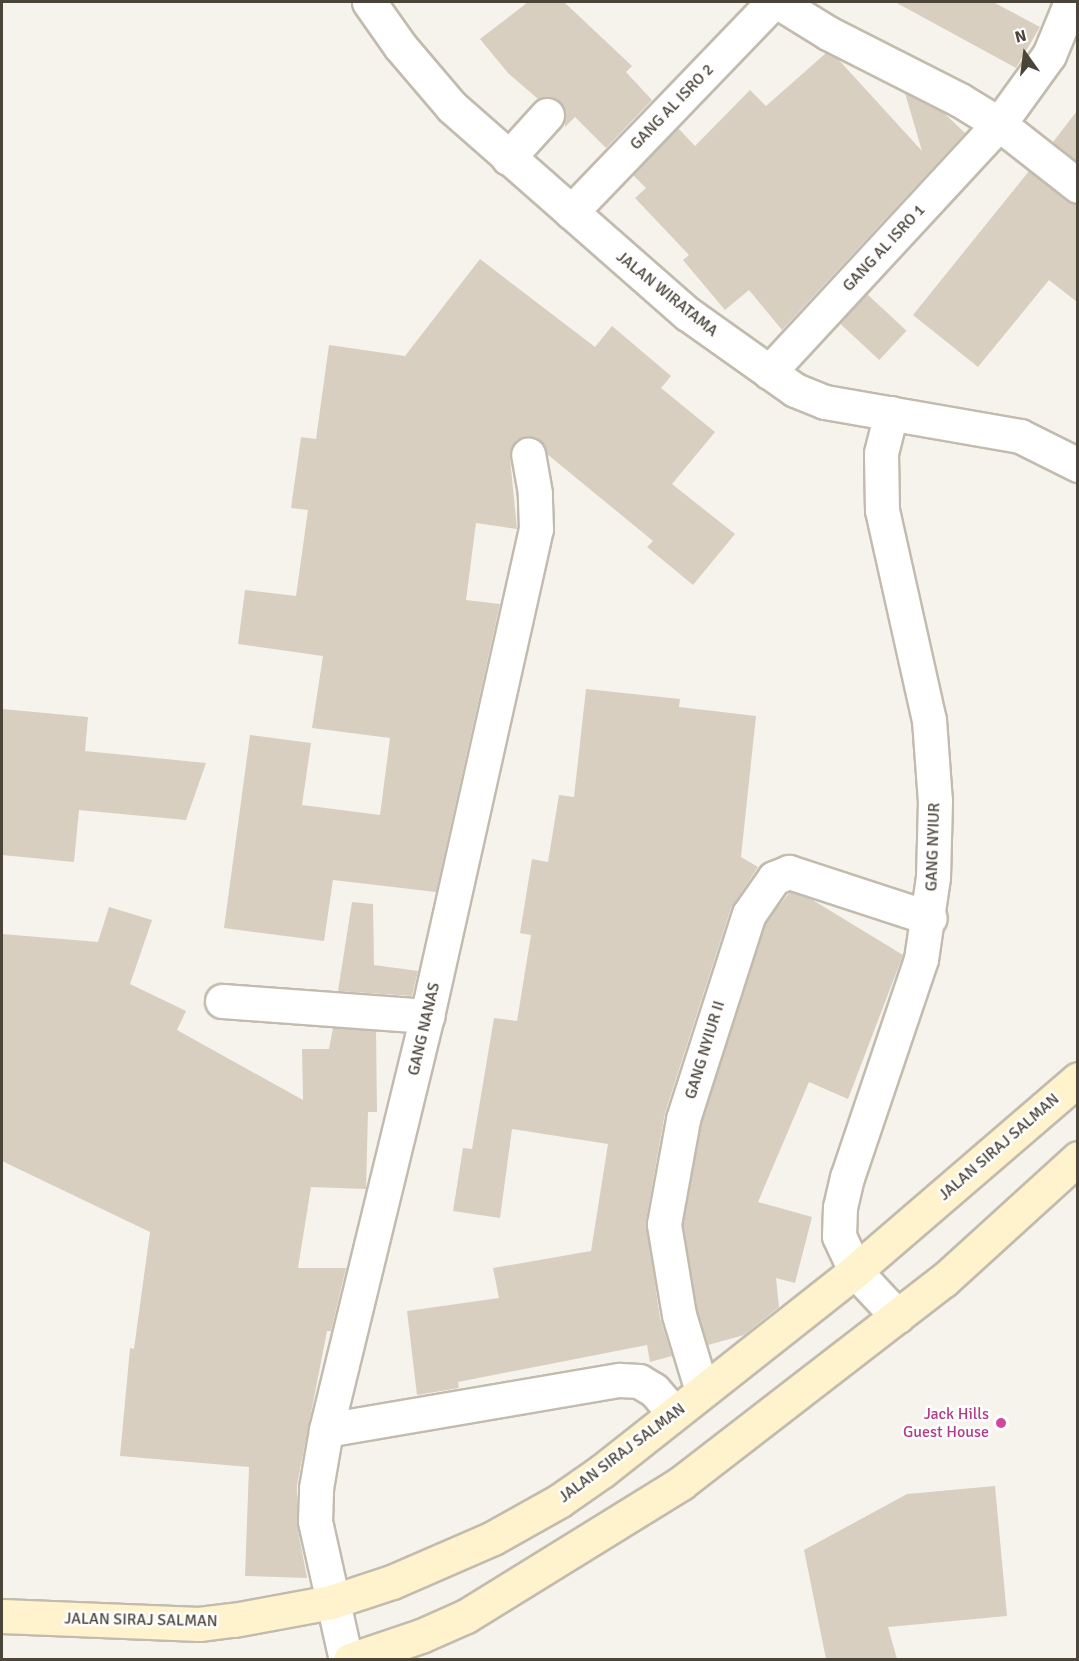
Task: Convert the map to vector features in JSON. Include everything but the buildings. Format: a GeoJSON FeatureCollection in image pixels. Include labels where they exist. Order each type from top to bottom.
{"type":"FeatureCollection","features":[{"type":"Feature","properties":{"kind":"street","name":"JALAN WIRATAMA"},"geometry":{"type":"LineString","coordinates":[[369,2],[400,46],[452,107],[688,314],[795,390],[825,402],[1020,436],[1077,465]]}},
{"type":"Feature","properties":{"kind":"street","name":"GANG AL ISRO 2"},"geometry":{"type":"LineString","coordinates":[[571,212],[773,2]]}},
{"type":"Feature","properties":{"kind":"street"},"geometry":{"type":"LineString","coordinates":[[778,2],[999,124],[1077,186]]}},
{"type":"Feature","properties":{"kind":"street","name":"GANG AL ISRO 1"},"geometry":{"type":"LineString","coordinates":[[769,372],[999,124],[1049,55],[1071,2]]}},
{"type":"Feature","properties":{"kind":"street"},"geometry":{"type":"LineString","coordinates":[[508,158],[547,115]]}},
{"type":"Feature","properties":{"kind":"street","name":"GANG NYIUR"},"geometry":{"type":"LineString","coordinates":[[891,413],[879,473],[882,510],[929,720],[935,801],[930,918],[921,959],[840,1207],[839,1236],[855,1271],[897,1317]]}},
{"type":"Feature","properties":{"kind":"street","name":"GANG NANAS"},"geometry":{"type":"LineString","coordinates":[[348,1659],[331,1602],[315,1521],[326,1430],[427,1016],[536,530],[535,492],[528,454]]}},
{"type":"Feature","properties":{"kind":"street","name":"GANG NYIUR II"},"geometry":{"type":"LineString","coordinates":[[702,1391],[679,1314],[664,1224],[683,1119],[749,914],[774,878],[789,872],[930,918]]}},
{"type":"Feature","properties":{"kind":"street"},"geometry":{"type":"LineString","coordinates":[[222,1001],[427,1016]]}},
{"type":"Feature","properties":{"kind":"street","name":"JALAN SIRAJ SALMAN"},"geometry":{"type":"LineString","coordinates":[[2,1616],[199,1624],[331,1602],[424,1569],[493,1538],[559,1502],[855,1271],[1077,1079]]}},
{"type":"Feature","properties":{"kind":"street"},"geometry":{"type":"LineString","coordinates":[[348,1659],[421,1636],[466,1616],[574,1552],[681,1483],[944,1280],[1077,1158]]}},
{"type":"Feature","properties":{"kind":"street"},"geometry":{"type":"LineString","coordinates":[[326,1430],[620,1380],[639,1381],[654,1390],[674,1413]]}},
{"type":"Feature","properties":{"kind":"place","name":"Jack Hills Guest House"},"geometry":{"type":"Point","coordinates":[1001,1423]}}]}
